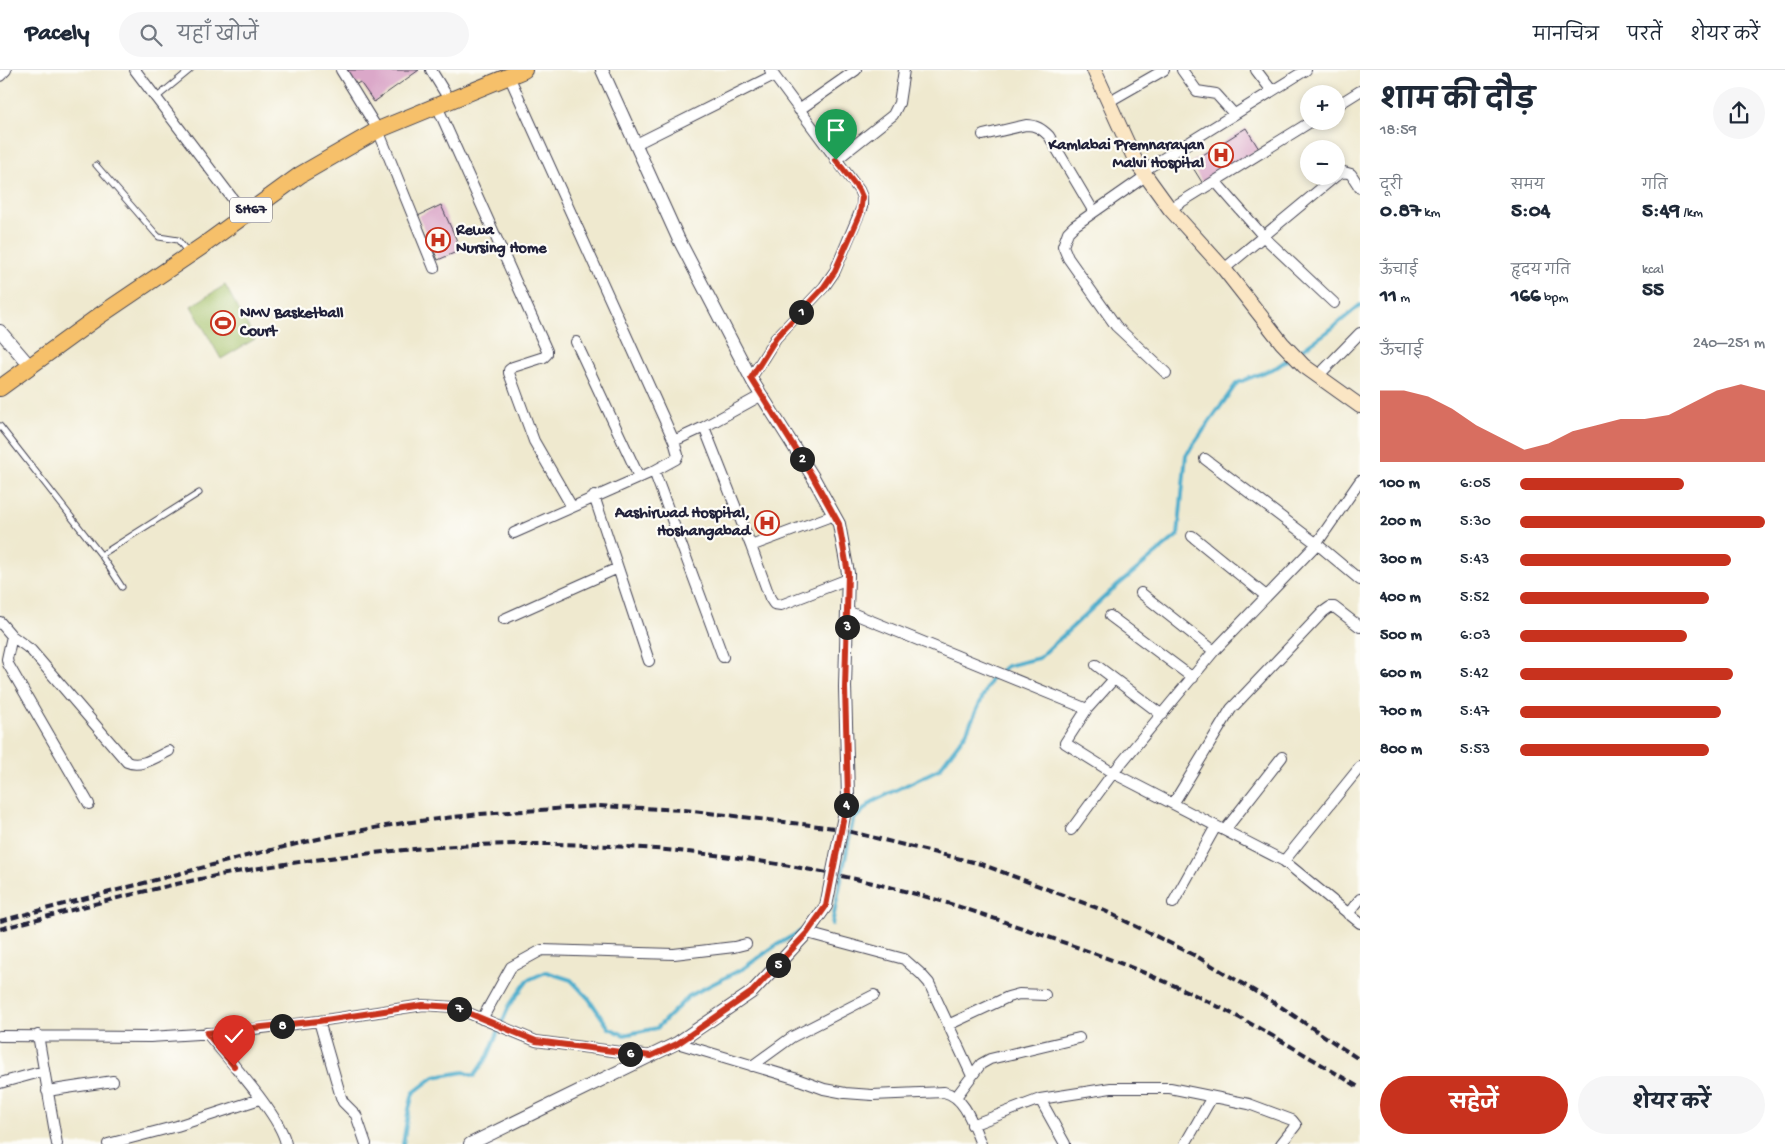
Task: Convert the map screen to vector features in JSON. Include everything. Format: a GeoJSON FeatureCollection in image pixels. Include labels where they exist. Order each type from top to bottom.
{"type":"FeatureCollection","features":[{"type":"Feature","properties":{"kind":"main road"},"geometry":{"type":"LineString","coordinates":[[1094,70],[1136,162],[1170,209],[1224,269],[1282,343],[1304,366],[1360,406]]}},
{"type":"Feature","properties":{"kind":"main road","name":"SH67"},"geometry":{"type":"LineString","coordinates":[[0,388],[300,175],[378,130],[516,73]]}},
{"type":"Feature","properties":{"kind":"street"},"geometry":{"type":"LineString","coordinates":[[0,76],[6,70]]}},
{"type":"Feature","properties":{"kind":"street"},"geometry":{"type":"LineString","coordinates":[[135,70],[245,215]]}},
{"type":"Feature","properties":{"kind":"street"},"geometry":{"type":"LineString","coordinates":[[341,70],[378,130],[434,268]]}},
{"type":"Feature","properties":{"kind":"street"},"geometry":{"type":"LineString","coordinates":[[430,70],[547,350],[547,354],[544,357],[513,367],[509,370],[509,373],[534,441],[572,507]]}},
{"type":"Feature","properties":{"kind":"street"},"geometry":{"type":"LineString","coordinates":[[470,1144],[677,1044],[752,992],[807,933],[826,906],[848,796],[845,688],[848,579],[839,524],[813,477],[751,378],[678,238],[602,70]]}},
{"type":"Feature","properties":{"kind":"street"},"geometry":{"type":"LineString","coordinates":[[799,110],[856,70]]}},
{"type":"Feature","properties":{"kind":"street"},"geometry":{"type":"LineString","coordinates":[[836,160],[893,115],[899,103],[904,70]]}},
{"type":"Feature","properties":{"kind":"street"},"geometry":{"type":"LineString","coordinates":[[1108,102],[1164,70]]}},
{"type":"Feature","properties":{"kind":"street"},"geometry":{"type":"LineString","coordinates":[[1182,70],[1195,90],[1216,94],[1234,114]]}},
{"type":"Feature","properties":{"kind":"street"},"geometry":{"type":"LineString","coordinates":[[1256,70],[1272,91]]}},
{"type":"Feature","properties":{"kind":"street"},"geometry":{"type":"LineString","coordinates":[[1166,373],[1116,326],[1065,252],[1063,246],[1068,232],[1145,173],[1234,114],[1306,70]]}},
{"type":"Feature","properties":{"kind":"street"},"geometry":{"type":"LineString","coordinates":[[636,144],[772,72],[859,190],[862,197],[860,214],[835,271],[824,287],[776,338],[751,378]]}},
{"type":"Feature","properties":{"kind":"street"},"geometry":{"type":"LineString","coordinates":[[514,533],[654,470],[676,459],[678,452],[516,73]]}},
{"type":"Feature","properties":{"kind":"street"},"geometry":{"type":"LineString","coordinates":[[1345,100],[1360,91]]}},
{"type":"Feature","properties":{"kind":"street"},"geometry":{"type":"LineString","coordinates":[[983,135],[1026,125],[1032,125],[1044,130],[1094,212]]}},
{"type":"Feature","properties":{"kind":"street"},"geometry":{"type":"LineString","coordinates":[[1170,209],[1300,128]]}},
{"type":"Feature","properties":{"kind":"street"},"geometry":{"type":"LineString","coordinates":[[1345,172],[1351,174],[1360,188]]}},
{"type":"Feature","properties":{"kind":"street"},"geometry":{"type":"LineString","coordinates":[[1215,181],[1264,236],[1334,303]]}},
{"type":"Feature","properties":{"kind":"street"},"geometry":{"type":"LineString","coordinates":[[1224,269],[1325,185]]}},
{"type":"Feature","properties":{"kind":"street"},"geometry":{"type":"LineString","coordinates":[[0,330],[30,366]]}},
{"type":"Feature","properties":{"kind":"street"},"geometry":{"type":"LineString","coordinates":[[1317,377],[1360,333]]}},
{"type":"Feature","properties":{"kind":"street"},"geometry":{"type":"LineString","coordinates":[[576,342],[639,477]]}},
{"type":"Feature","properties":{"kind":"street"},"geometry":{"type":"LineString","coordinates":[[674,441],[762,395]]}},
{"type":"Feature","properties":{"kind":"street"},"geometry":{"type":"LineString","coordinates":[[704,427],[770,598],[774,604],[781,604],[848,579]]}},
{"type":"Feature","properties":{"kind":"street"},"geometry":{"type":"LineString","coordinates":[[1205,459],[1317,544],[1360,580]]}},
{"type":"Feature","properties":{"kind":"street"},"geometry":{"type":"LineString","coordinates":[[654,470],[724,657]]}},
{"type":"Feature","properties":{"kind":"street"},"geometry":{"type":"LineString","coordinates":[[1071,830],[1113,774],[1214,651],[1317,544],[1360,482]]}},
{"type":"Feature","properties":{"kind":"street"},"geometry":{"type":"LineString","coordinates":[[594,496],[649,661]]}},
{"type":"Feature","properties":{"kind":"street"},"geometry":{"type":"LineString","coordinates":[[751,546],[834,515]]}},
{"type":"Feature","properties":{"kind":"street"},"geometry":{"type":"LineString","coordinates":[[1192,536],[1266,596]]}},
{"type":"Feature","properties":{"kind":"street"},"geometry":{"type":"LineString","coordinates":[[504,619],[618,568]]}},
{"type":"Feature","properties":{"kind":"street"},"geometry":{"type":"LineString","coordinates":[[1141,593],[1214,651]]}},
{"type":"Feature","properties":{"kind":"street"},"geometry":{"type":"LineString","coordinates":[[1173,804],[1231,710],[1323,612],[1330,607],[1334,607],[1360,627]]}},
{"type":"Feature","properties":{"kind":"street"},"geometry":{"type":"LineString","coordinates":[[847,611],[1087,709]]}},
{"type":"Feature","properties":{"kind":"street"},"geometry":{"type":"LineString","coordinates":[[1110,616],[1193,678]]}},
{"type":"Feature","properties":{"kind":"street"},"geometry":{"type":"LineString","coordinates":[[0,622],[12,636],[32,650],[127,762],[134,765],[140,764],[169,751]]}},
{"type":"Feature","properties":{"kind":"street"},"geometry":{"type":"LineString","coordinates":[[12,636],[7,659],[8,664],[89,804]]}},
{"type":"Feature","properties":{"kind":"street"},"geometry":{"type":"LineString","coordinates":[[1096,665],[1162,715]]}},
{"type":"Feature","properties":{"kind":"street"},"geometry":{"type":"LineString","coordinates":[[1114,679],[1087,709],[1065,743],[1113,774],[1284,860],[1360,923]]}},
{"type":"Feature","properties":{"kind":"street"},"geometry":{"type":"LineString","coordinates":[[1173,903],[1220,828],[1282,757]]}},
{"type":"Feature","properties":{"kind":"street"},"geometry":{"type":"LineString","coordinates":[[1284,860],[1360,768]]}},
{"type":"Feature","properties":{"kind":"street"},"geometry":{"type":"LineString","coordinates":[[1348,914],[1360,899]]}},
{"type":"Feature","properties":{"kind":"street"},"geometry":{"type":"LineString","coordinates":[[807,933],[904,959],[922,974],[929,984],[972,1076]]}},
{"type":"Feature","properties":{"kind":"street"},"geometry":{"type":"LineString","coordinates":[[487,1021],[511,967],[542,950],[674,954],[746,944]]}},
{"type":"Feature","properties":{"kind":"street"},"geometry":{"type":"LineString","coordinates":[[948,1025],[1008,996],[1019,994],[1045,995]]}},
{"type":"Feature","properties":{"kind":"street"},"geometry":{"type":"LineString","coordinates":[[752,1066],[792,1037],[874,996]]}},
{"type":"Feature","properties":{"kind":"street"},"geometry":{"type":"LineString","coordinates":[[0,1036],[150,1037],[207,1033],[319,1021],[423,1005],[454,1007],[536,1041],[651,1056]]}},
{"type":"Feature","properties":{"kind":"street"},"geometry":{"type":"LineString","coordinates":[[319,1021],[341,1097],[359,1121],[366,1144]]}},
{"type":"Feature","properties":{"kind":"street"},"geometry":{"type":"LineString","coordinates":[[207,1033],[260,1100],[284,1135],[286,1144]]}},
{"type":"Feature","properties":{"kind":"street"},"geometry":{"type":"LineString","coordinates":[[38,1035],[57,1144]]}},
{"type":"Feature","properties":{"kind":"street"},"geometry":{"type":"LineString","coordinates":[[956,1097],[981,1064],[990,1059],[1079,1038]]}},
{"type":"Feature","properties":{"kind":"street"},"geometry":{"type":"LineString","coordinates":[[677,1044],[824,1089],[845,1093],[872,1095],[944,1092],[956,1097],[962,1103],[981,1144]]}},
{"type":"Feature","properties":{"kind":"street"},"geometry":{"type":"LineString","coordinates":[[0,1083],[44,1071]]}},
{"type":"Feature","properties":{"kind":"street"},"geometry":{"type":"LineString","coordinates":[[47,1091],[113,1081]]}},
{"type":"Feature","properties":{"kind":"street"},"geometry":{"type":"LineString","coordinates":[[972,1125],[1040,1099],[1111,1088],[1170,1088],[1249,1104],[1292,1120],[1296,1125],[1281,1144]]}},
{"type":"Feature","properties":{"kind":"street"},"geometry":{"type":"LineString","coordinates":[[1185,1144],[1212,1097]]}},
{"type":"Feature","properties":{"kind":"street"},"geometry":{"type":"LineString","coordinates":[[1040,1099],[1065,1144]]}},
{"type":"Feature","properties":{"kind":"street"},"geometry":{"type":"LineString","coordinates":[[108,1144],[178,1126],[260,1100]]}},
{"type":"Feature","properties":{"kind":"lane"},"geometry":{"type":"LineString","coordinates":[[156,98],[190,70]]}},
{"type":"Feature","properties":{"kind":"lane"},"geometry":{"type":"LineString","coordinates":[[96,165],[159,237],[178,240],[189,255]]}},
{"type":"Feature","properties":{"kind":"lane"},"geometry":{"type":"LineString","coordinates":[[0,426],[101,554],[122,587]]}},
{"type":"Feature","properties":{"kind":"lane"},"geometry":{"type":"LineString","coordinates":[[101,554],[199,493]]}},
{"type":"Feature","properties":{"kind":"green space","name":"NMV Basketball Court"},"geometry":{"type":"Polygon","coordinates":[[[225,285],[255,339],[221,359],[191,306],[225,285]]]}},
{"type":"Feature","properties":{"kind":"building"},"geometry":{"type":"Polygon","coordinates":[[[345,70],[419,70],[374,102],[360,82],[355,85],[345,70]]]}},
{"type":"Feature","properties":{"kind":"building"},"geometry":{"type":"Polygon","coordinates":[[[1246,128],[1259,149],[1203,184],[1190,163],[1246,128]]]}},
{"type":"Feature","properties":{"kind":"building"},"geometry":{"type":"Polygon","coordinates":[[[441,205],[461,250],[438,260],[418,216],[441,205]]]}},
{"type":"Feature","properties":{"kind":"building"},"geometry":{"type":"Polygon","coordinates":[[[773,515],[778,532],[764,536],[760,519],[773,515]]]}},
{"type":"Feature","properties":{"kind":"waterway"},"geometry":{"type":"LineString","coordinates":[[832,924],[853,820],[872,802],[939,769],[966,733],[991,679],[1007,666],[1039,658],[1111,591],[1178,535],[1186,455],[1237,383],[1277,367],[1331,329],[1360,305]]}},
{"type":"Feature","properties":{"kind":"waterway"},"geometry":{"type":"LineString","coordinates":[[403,1144],[413,1093],[434,1077],[464,1072],[474,1076],[488,1056],[509,1006],[528,980],[546,972],[571,980],[589,999],[609,1028],[624,1035],[657,1028],[689,996],[744,968],[775,946],[803,930]]}},
{"type":"Feature","properties":{"kind":"railway"},"geometry":{"type":"LineString","coordinates":[[0,921],[250,855],[335,835],[403,823],[480,814],[598,806],[684,810],[835,828],[981,864],[1105,911],[1196,956],[1278,1005],[1360,1060]]}},
{"type":"Feature","properties":{"kind":"railway"},"geometry":{"type":"LineString","coordinates":[[0,929],[129,895],[229,873],[316,860],[404,850],[466,845],[595,845],[725,856],[851,878],[912,893],[976,912],[1094,953],[1175,986],[1229,1012],[1282,1041],[1360,1088]]}},
{"type":"Feature","properties":{"kind":"place","name":"Kamlabai Premnarayan Malvi Hospital"},"geometry":{"type":"Point","coordinates":[1221,155]}},
{"type":"Feature","properties":{"kind":"place","name":"Rewa Nursing Home"},"geometry":{"type":"Point","coordinates":[438,240]}},
{"type":"Feature","properties":{"kind":"place","name":"NMV Basketball Court"},"geometry":{"type":"Point","coordinates":[223,323]}},
{"type":"Feature","properties":{"kind":"place","name":"Aashirwad Hospital, Hoshangabad"},"geometry":{"type":"Point","coordinates":[767,523]}},
{"type":"Feature","properties":{"kind":"route"},"geometry":{"type":"LineString","coordinates":[[234,1066],[207,1033],[319,1021],[423,1005],[454,1007],[536,1041],[651,1056],[677,1044],[752,992],[807,933],[826,906],[848,796],[845,688],[848,573],[839,524],[813,477],[751,378],[776,338],[824,287],[835,271],[860,214],[862,197],[859,190],[836,160]]}}]}
